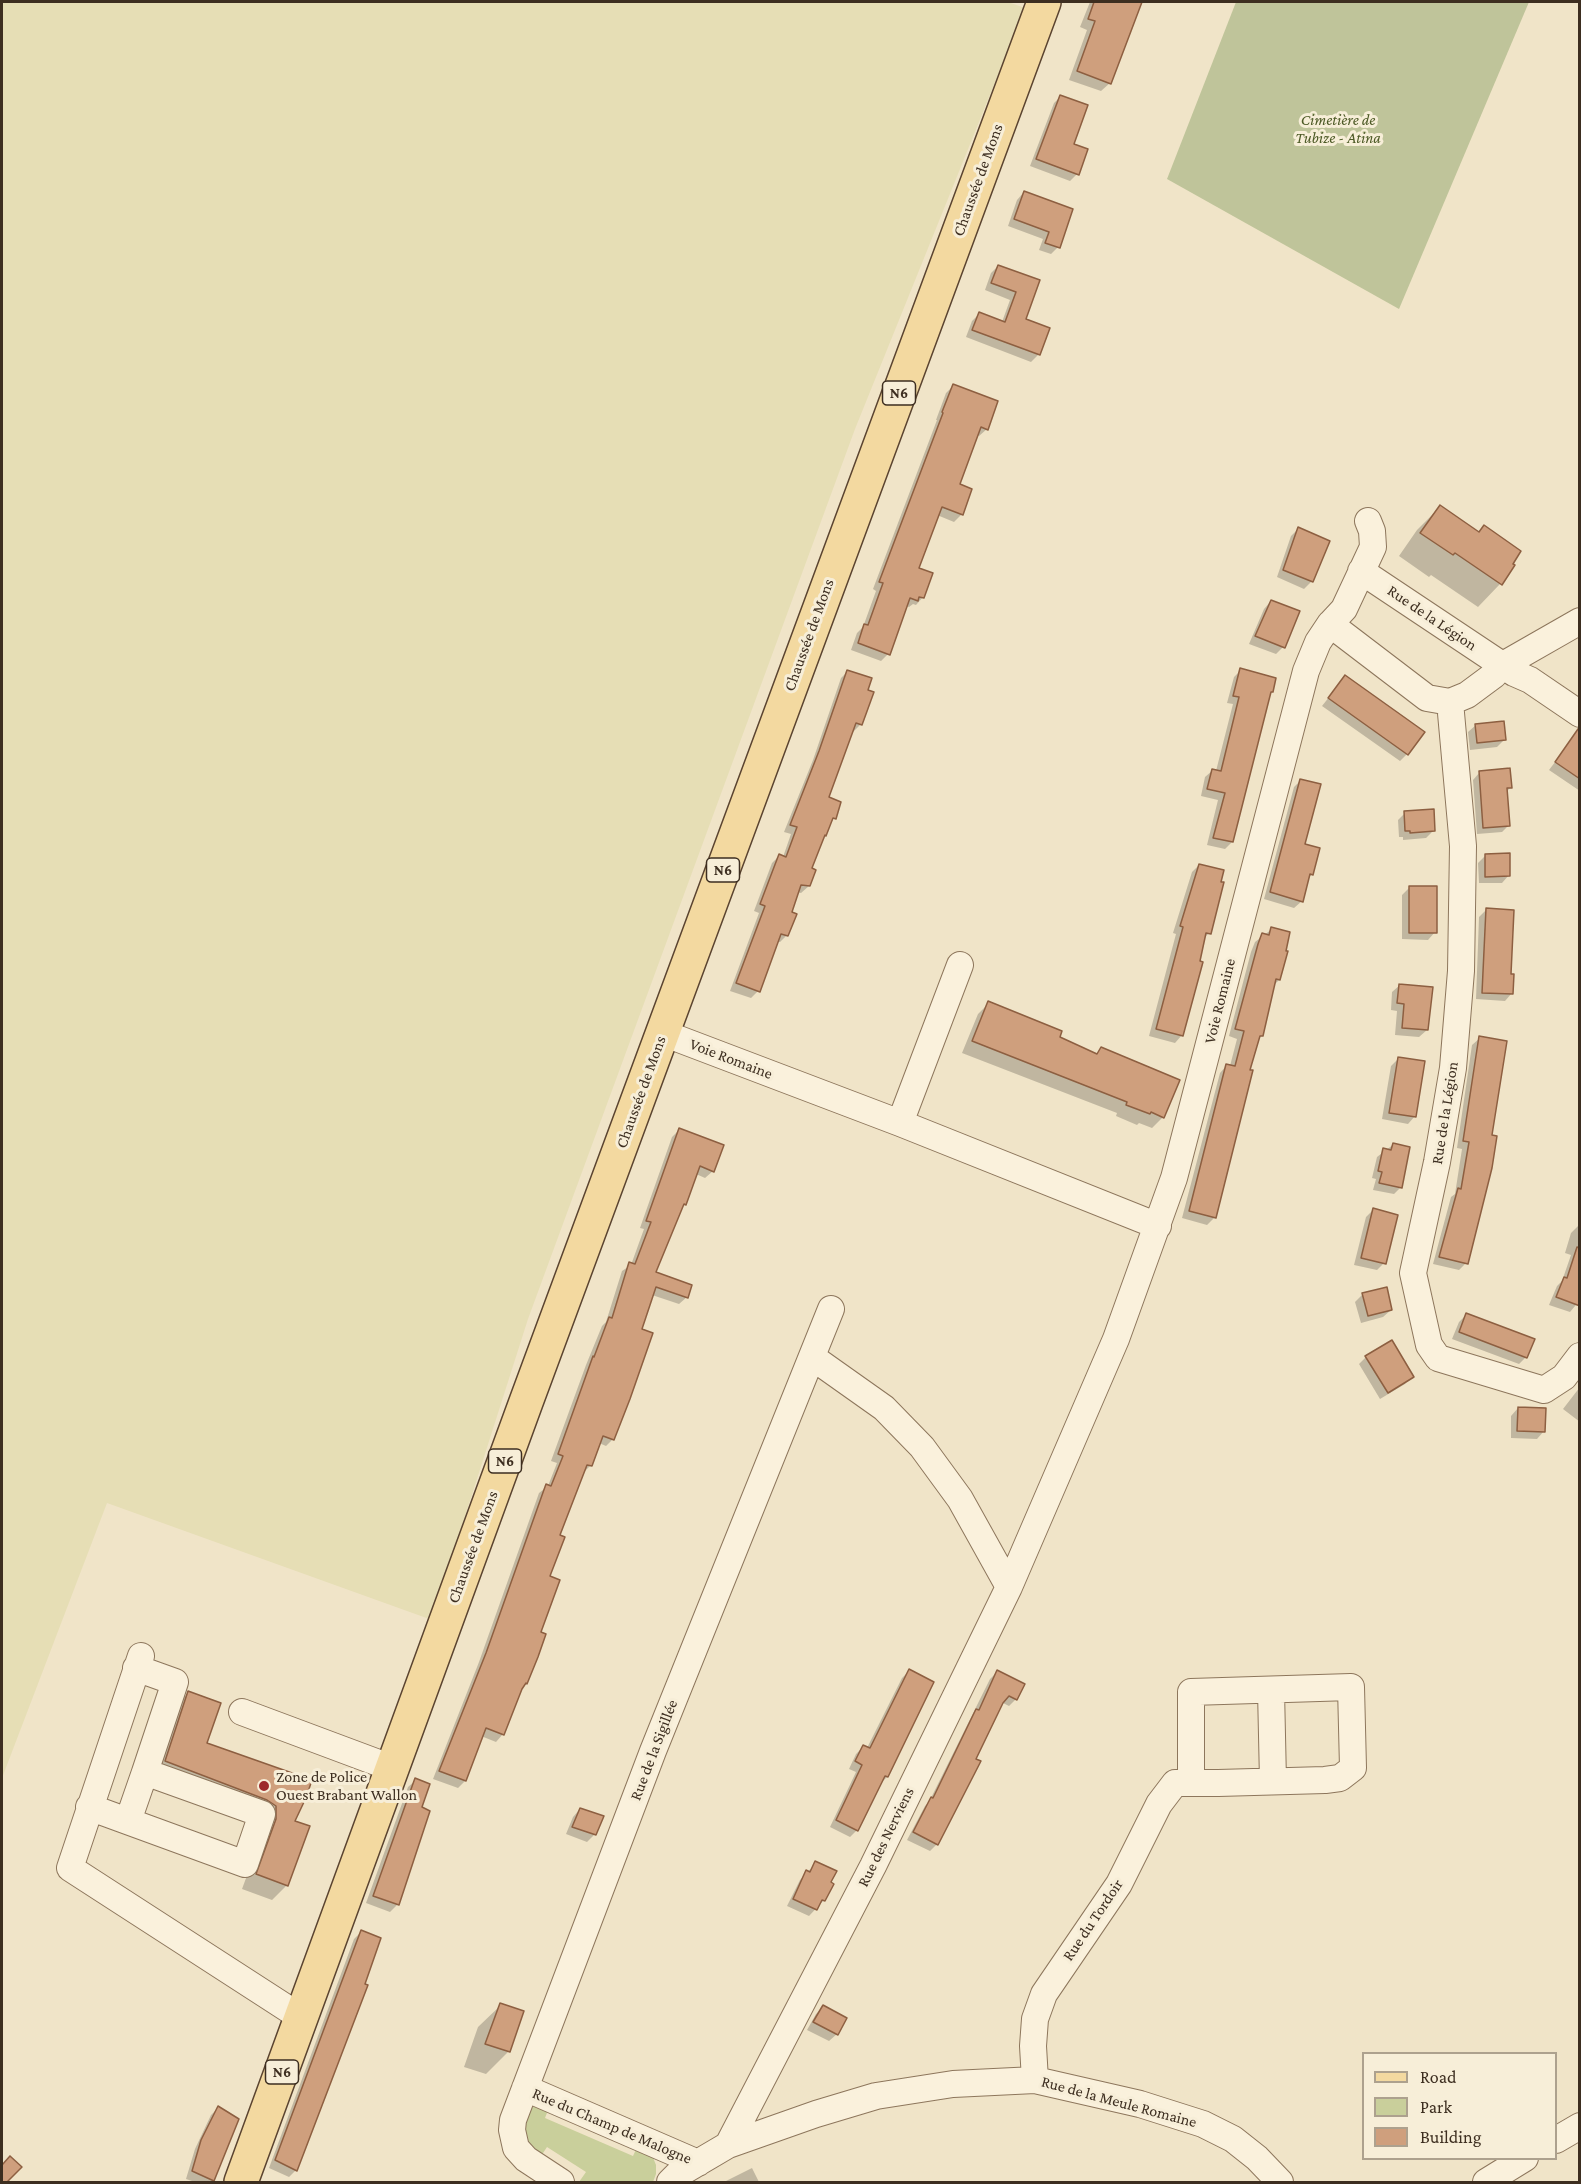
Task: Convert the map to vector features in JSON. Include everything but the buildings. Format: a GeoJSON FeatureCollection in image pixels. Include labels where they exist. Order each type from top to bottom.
{"type":"FeatureCollection","features":[{"type":"Feature","properties":{"kind":"main road","name":"Chaussée de Mons"},"geometry":{"type":"LineString","coordinates":[[241,2182],[1044,2]]}},
{"type":"Feature","properties":{"kind":"street","name":"Voie Romaine"},"geometry":{"type":"LineString","coordinates":[[663,1034],[900,1123],[1158,1226],[1174,1178],[1306,671],[1318,642],[1344,609],[1373,548],[1372,531],[1368,521]]}},
{"type":"Feature","properties":{"kind":"street","name":"Rue de la Légion"},"geometry":{"type":"LineString","coordinates":[[1361,571],[1580,714]]}},
{"type":"Feature","properties":{"kind":"street"},"geometry":{"type":"LineString","coordinates":[[1330,624],[1427,698],[1450,702],[1467,696],[1503,665],[1580,621]]}},
{"type":"Feature","properties":{"kind":"street","name":"Rue de la Légion"},"geometry":{"type":"LineString","coordinates":[[1450,702],[1463,846],[1461,970],[1453,1068],[1437,1162],[1413,1273],[1429,1345],[1438,1358],[1544,1390],[1564,1377],[1580,1356]]}},
{"type":"Feature","properties":{"kind":"street"},"geometry":{"type":"LineString","coordinates":[[900,1123],[960,965]]}},
{"type":"Feature","properties":{"kind":"street","name":"Rue des Nerviens"},"geometry":{"type":"LineString","coordinates":[[728,2145],[873,1866],[1009,1587],[1116,1339],[1158,1226]]}},
{"type":"Feature","properties":{"kind":"street","name":"Rue de la Sigillée"},"geometry":{"type":"LineString","coordinates":[[561,2182],[526,2159],[516,2148],[512,2130],[513,2120],[670,1708],[831,1309]]}},
{"type":"Feature","properties":{"kind":"street"},"geometry":{"type":"LineString","coordinates":[[812,1357],[885,1408],[922,1447],[960,1498],[1009,1587]]}},
{"type":"Feature","properties":{"kind":"street"},"geometry":{"type":"LineString","coordinates":[[128,1821],[176,1682],[138,1662],[70,1868],[302,2018]]}},
{"type":"Feature","properties":{"kind":"street","name":"Rue du Tordoir"},"geometry":{"type":"LineString","coordinates":[[1035,2080],[1033,2046],[1035,2019],[1044,1994],[1119,1884],[1159,1804],[1175,1783],[1191,1783],[1273,1781],[1340,1778],[1353,1768],[1351,1688],[1191,1692],[1191,1783]]}},
{"type":"Feature","properties":{"kind":"street"},"geometry":{"type":"LineString","coordinates":[[1271,1690],[1273,1781]]}},
{"type":"Feature","properties":{"kind":"street"},"geometry":{"type":"LineString","coordinates":[[242,1712],[392,1768]]}},
{"type":"Feature","properties":{"kind":"street"},"geometry":{"type":"LineString","coordinates":[[89,1807],[245,1863],[262,1814],[146,1772]]}},
{"type":"Feature","properties":{"kind":"street","name":"Rue de la Meule Romaine"},"geometry":{"type":"LineString","coordinates":[[670,2182],[677,2175],[728,2145],[876,2096],[953,2084],[1035,2080],[1140,2104],[1203,2124],[1233,2139],[1257,2158],[1280,2182]]}},
{"type":"Feature","properties":{"kind":"street","name":"Rue du Champ de Malogne"},"geometry":{"type":"LineString","coordinates":[[525,2088],[698,2163]]}},
{"type":"Feature","properties":{"kind":"street"},"geometry":{"type":"LineString","coordinates":[[1557,2139],[1580,2126]]}},
{"type":"Feature","properties":{"kind":"street"},"geometry":{"type":"LineString","coordinates":[[1496,2181],[1522,2160]]}},
{"type":"Feature","properties":{"kind":"shaded area"},"geometry":{"type":"Polygon","coordinates":[[[2,2],[1008,2],[1025,8],[855,429],[528,1319],[432,1620],[107,1503],[2,1778],[2,2]]]}},
{"type":"Feature","properties":{"kind":"green space","name":"Cimetière de Tubize - Atina"},"geometry":{"type":"Polygon","coordinates":[[[1236,2],[1529,2],[1399,309],[1167,179],[1236,2]]]}},
{"type":"Feature","properties":{"kind":"green space"},"geometry":{"type":"Polygon","coordinates":[[[538,2104],[550,2105],[545,2118],[633,2156],[639,2143],[652,2155],[656,2165],[653,2182],[579,2182],[586,2172],[547,2147],[539,2159],[527,2149],[520,2128],[531,2108],[538,2104]]]}},
{"type":"Feature","properties":{"kind":"place","name":"Zone de Police Ouest Brabant Wallon"},"geometry":{"type":"Point","coordinates":[264,1786]}}]}
